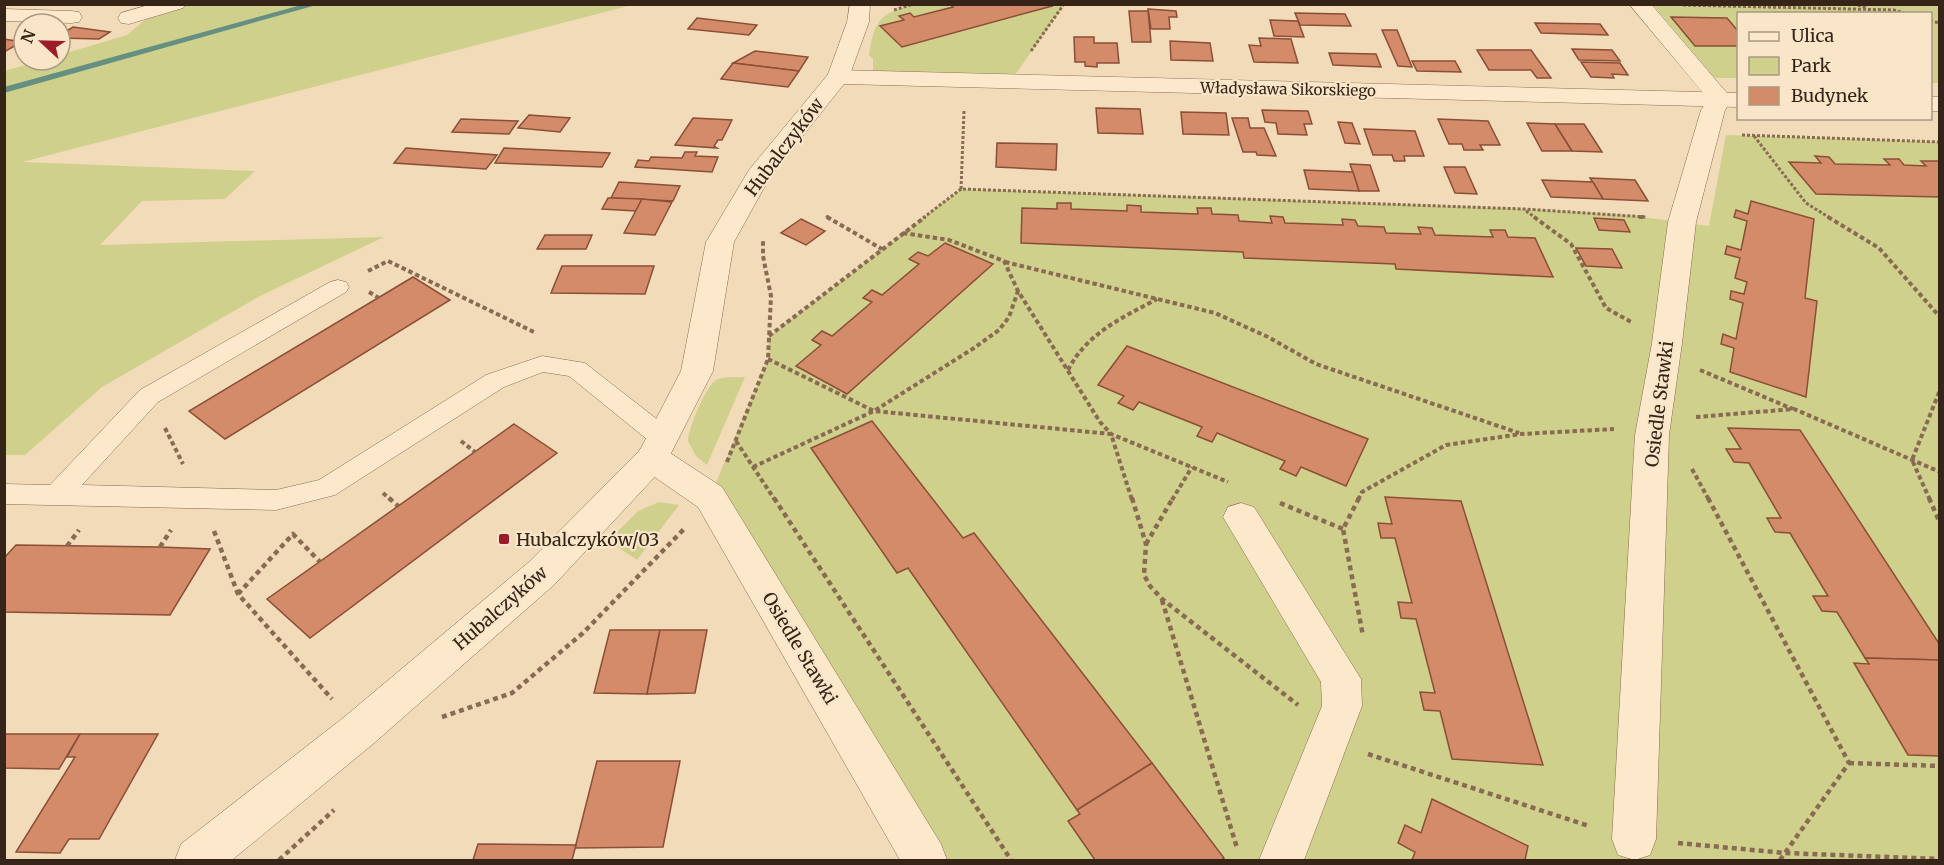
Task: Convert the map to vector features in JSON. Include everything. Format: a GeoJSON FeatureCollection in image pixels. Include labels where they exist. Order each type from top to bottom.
{"type":"FeatureCollection","features":[{"type":"Feature","properties":{"kind":"street"},"geometry":{"type":"LineString","coordinates":[[129,18],[176,4]]}},
{"type":"Feature","properties":{"kind":"street","name":"Hubalczyków"},"geometry":{"type":"LineString","coordinates":[[197,861],[358,731],[542,573],[658,448],[697,371],[720,242],[758,175],[838,77],[858,22],[860,4]]}},
{"type":"Feature","properties":{"kind":"street"},"geometry":{"type":"LineString","coordinates":[[1639,4],[1729,100]]}},
{"type":"Feature","properties":{"kind":"street","name":"Władysława Sikorskiego"},"geometry":{"type":"LineString","coordinates":[[838,77],[1729,100]]}},
{"type":"Feature","properties":{"kind":"street","name":"Osiedle Stawki"},"geometry":{"type":"LineString","coordinates":[[1634,839],[1652,435],[1682,222],[1713,110],[1729,100]]}},
{"type":"Feature","properties":{"kind":"street","name":"Osiedle Stawki"},"geometry":{"type":"LineString","coordinates":[[658,448],[710,497],[925,861]]}},
{"type":"Feature","properties":{"kind":"street"},"geometry":{"type":"LineString","coordinates":[[1241,518],[1341,679],[1342,706],[1282,861]]}},
{"type":"Feature","properties":{"kind":"lane"},"geometry":{"type":"LineString","coordinates":[[57,495],[149,396],[338,287]]}},
{"type":"Feature","properties":{"kind":"lane"},"geometry":{"type":"LineString","coordinates":[[4,494],[276,500],[326,488],[495,381],[542,364],[576,369],[658,448]]}},
{"type":"Feature","properties":{"kind":"path"},"geometry":{"type":"LineString","coordinates":[[1853,4],[1876,9]]}},
{"type":"Feature","properties":{"kind":"path"},"geometry":{"type":"LineString","coordinates":[[1010,82],[1064,5]]}},
{"type":"Feature","properties":{"kind":"path"},"geometry":{"type":"LineString","coordinates":[[1674,5],[1894,9],[1902,12]]}},
{"type":"Feature","properties":{"kind":"path"},"geometry":{"type":"LineString","coordinates":[[961,189],[964,101]]}},
{"type":"Feature","properties":{"kind":"path"},"geometry":{"type":"LineString","coordinates":[[1736,135],[1940,142]]}},
{"type":"Feature","properties":{"kind":"path"},"geometry":{"type":"LineString","coordinates":[[1754,136],[1806,203],[1879,248],[1940,317]]}},
{"type":"Feature","properties":{"kind":"path"},"geometry":{"type":"LineString","coordinates":[[769,336],[961,189],[1524,209],[1627,215],[1682,222]]}},
{"type":"Feature","properties":{"kind":"path"},"geometry":{"type":"LineString","coordinates":[[1524,209],[1571,244],[1606,308]]}},
{"type":"Feature","properties":{"kind":"path"},"geometry":{"type":"LineString","coordinates":[[825,216],[882,249]]}},
{"type":"Feature","properties":{"kind":"path"},"geometry":{"type":"LineString","coordinates":[[903,233],[949,240],[1004,261],[1215,313],[1268,337],[1316,364],[1521,434]]}},
{"type":"Feature","properties":{"kind":"path"},"geometry":{"type":"LineString","coordinates":[[338,287],[388,261],[539,335]]}},
{"type":"Feature","properties":{"kind":"path"},"geometry":{"type":"LineString","coordinates":[[1004,261],[1018,291],[1100,422],[1111,434],[1146,544]]}},
{"type":"Feature","properties":{"kind":"path"},"geometry":{"type":"LineString","coordinates":[[753,467],[874,411],[974,348],[999,330],[1015,305],[1018,291]]}},
{"type":"Feature","properties":{"kind":"path"},"geometry":{"type":"LineString","coordinates":[[1068,371],[1073,357],[1095,333],[1157,299]]}},
{"type":"Feature","properties":{"kind":"path"},"geometry":{"type":"LineString","coordinates":[[1664,355],[1940,472]]}},
{"type":"Feature","properties":{"kind":"path"},"geometry":{"type":"LineString","coordinates":[[768,359],[874,411],[1111,434]]}},
{"type":"Feature","properties":{"kind":"path"},"geometry":{"type":"LineString","coordinates":[[1940,390],[1912,460],[1940,524]]}},
{"type":"Feature","properties":{"kind":"path"},"geometry":{"type":"LineString","coordinates":[[149,396],[201,498],[238,594],[332,700]]}},
{"type":"Feature","properties":{"kind":"path"},"geometry":{"type":"LineString","coordinates":[[1652,435],[1676,418],[1794,409]]}},
{"type":"Feature","properties":{"kind":"path"},"geometry":{"type":"LineString","coordinates":[[1364,642],[1343,529],[1362,492],[1446,446],[1521,434],[1633,428],[1652,435],[1683,453],[1849,763]]}},
{"type":"Feature","properties":{"kind":"path"},"geometry":{"type":"LineString","coordinates":[[735,440],[1011,861]]}},
{"type":"Feature","properties":{"kind":"path"},"geometry":{"type":"LineString","coordinates":[[1192,467],[1146,544],[1142,561],[1145,583],[1162,599],[1361,752],[1461,786],[1634,839],[1785,853],[1940,859]]}},
{"type":"Feature","properties":{"kind":"path"},"geometry":{"type":"LineString","coordinates":[[238,594],[293,534],[320,562]]}},
{"type":"Feature","properties":{"kind":"path"},"geometry":{"type":"LineString","coordinates":[[1162,599],[1238,849]]}},
{"type":"Feature","properties":{"kind":"path"},"geometry":{"type":"LineString","coordinates":[[1849,763],[1940,766]]}},
{"type":"Feature","properties":{"kind":"path"},"geometry":{"type":"LineString","coordinates":[[1780,861],[1849,763]]}},
{"type":"Feature","properties":{"kind":"green space"},"geometry":{"type":"Polygon","coordinates":[[[177,5],[632,5],[22,162],[255,171],[225,199],[142,201],[100,245],[384,237],[260,296],[102,387],[25,455],[5,455],[4,71],[12,69],[12,72],[72,72],[72,51],[127,35],[146,19],[177,5]]]}},
{"type":"Feature","properties":{"kind":"green space"},"geometry":{"type":"Polygon","coordinates":[[[913,5],[1064,5],[1010,82],[873,78],[873,59],[869,55],[876,26],[880,20],[893,11],[913,5]]]}},
{"type":"Feature","properties":{"kind":"green space"},"geometry":{"type":"Polygon","coordinates":[[[1653,5],[1940,5],[1939,83],[1932,83],[1932,12],[1737,12],[1737,78],[1715,78],[1653,5]]]}},
{"type":"Feature","properties":{"kind":"green space"},"geometry":{"type":"Polygon","coordinates":[[[1726,135],[1939,142],[1939,860],[925,860],[710,497],[768,359],[769,336],[961,189],[1524,209],[1627,215],[1709,226],[1726,135]]]}},
{"type":"Feature","properties":{"kind":"green space"},"geometry":{"type":"Polygon","coordinates":[[[745,377],[707,465],[696,456],[688,441],[698,408],[707,390],[716,380],[745,377]]]}},
{"type":"Feature","properties":{"kind":"green space"},"geometry":{"type":"Polygon","coordinates":[[[659,502],[679,505],[637,560],[613,544],[612,537],[638,511],[659,502]]]}},
{"type":"Feature","properties":{"kind":"building"},"geometry":{"type":"Polygon","coordinates":[[[950,4],[1050,4],[1052,6],[902,47],[880,26],[904,20],[899,16],[910,13],[914,17],[953,7],[950,4]]]}},
{"type":"Feature","properties":{"kind":"building"},"geometry":{"type":"Polygon","coordinates":[[[1148,9],[1176,11],[1177,17],[1169,17],[1170,29],[1151,29],[1148,9]]]}},
{"type":"Feature","properties":{"kind":"building"},"geometry":{"type":"Polygon","coordinates":[[[1129,11],[1148,11],[1151,42],[1132,42],[1129,11]]]}},
{"type":"Feature","properties":{"kind":"building"},"geometry":{"type":"Polygon","coordinates":[[[1295,13],[1345,14],[1351,26],[1300,25],[1295,13]]]}},
{"type":"Feature","properties":{"kind":"building"},"geometry":{"type":"Polygon","coordinates":[[[1671,17],[1727,18],[1737,30],[1737,46],[1695,46],[1671,17]]]}},
{"type":"Feature","properties":{"kind":"building"},"geometry":{"type":"Polygon","coordinates":[[[697,18],[757,25],[749,35],[688,29],[697,18]]]}},
{"type":"Feature","properties":{"kind":"building"},"geometry":{"type":"Polygon","coordinates":[[[1270,20],[1298,21],[1304,37],[1274,36],[1270,20]]]}},
{"type":"Feature","properties":{"kind":"building"},"geometry":{"type":"Polygon","coordinates":[[[1535,23],[1600,24],[1608,35],[1541,33],[1535,23]]]}},
{"type":"Feature","properties":{"kind":"building"},"geometry":{"type":"Polygon","coordinates":[[[72,28],[110,32],[99,39],[72,38],[72,28]]]}},
{"type":"Feature","properties":{"kind":"building"},"geometry":{"type":"Polygon","coordinates":[[[1382,30],[1397,30],[1412,67],[1398,66],[1382,30]]]}},
{"type":"Feature","properties":{"kind":"building"},"geometry":{"type":"Polygon","coordinates":[[[1074,37],[1094,37],[1094,43],[1117,43],[1119,63],[1097,63],[1097,67],[1085,66],[1085,62],[1075,62],[1074,37]]]}},
{"type":"Feature","properties":{"kind":"building"},"geometry":{"type":"Polygon","coordinates":[[[1259,38],[1291,39],[1298,63],[1254,62],[1249,45],[1261,46],[1259,38]]]}},
{"type":"Feature","properties":{"kind":"building"},"geometry":{"type":"Polygon","coordinates":[[[4,39],[12,40],[12,48],[4,52],[4,39]]]}},
{"type":"Feature","properties":{"kind":"building"},"geometry":{"type":"Polygon","coordinates":[[[1170,41],[1210,43],[1213,61],[1171,60],[1170,41]]]}},
{"type":"Feature","properties":{"kind":"building"},"geometry":{"type":"Polygon","coordinates":[[[1572,49],[1612,50],[1620,61],[1579,60],[1572,49]]]}},
{"type":"Feature","properties":{"kind":"building"},"geometry":{"type":"Polygon","coordinates":[[[1477,50],[1531,50],[1551,78],[1537,78],[1531,70],[1489,70],[1477,50]]]}},
{"type":"Feature","properties":{"kind":"building"},"geometry":{"type":"Polygon","coordinates":[[[755,51],[808,57],[799,71],[733,63],[755,51]]]}},
{"type":"Feature","properties":{"kind":"building"},"geometry":{"type":"Polygon","coordinates":[[[1329,53],[1376,54],[1381,67],[1333,65],[1329,53]]]}},
{"type":"Feature","properties":{"kind":"building"},"geometry":{"type":"Polygon","coordinates":[[[1412,61],[1455,61],[1461,72],[1417,71],[1412,61]]]}},
{"type":"Feature","properties":{"kind":"building"},"geometry":{"type":"Polygon","coordinates":[[[1581,62],[1620,63],[1628,75],[1612,74],[1614,78],[1591,77],[1581,62]]]}},
{"type":"Feature","properties":{"kind":"building"},"geometry":{"type":"Polygon","coordinates":[[[733,63],[799,71],[788,87],[721,79],[733,63]]]}},
{"type":"Feature","properties":{"kind":"building"},"geometry":{"type":"Polygon","coordinates":[[[1096,108],[1140,109],[1143,134],[1098,133],[1096,108]]]}},
{"type":"Feature","properties":{"kind":"building"},"geometry":{"type":"Polygon","coordinates":[[[1262,110],[1308,111],[1312,124],[1304,124],[1307,135],[1278,134],[1276,123],[1265,122],[1262,110]]]}},
{"type":"Feature","properties":{"kind":"building"},"geometry":{"type":"Polygon","coordinates":[[[1181,112],[1226,113],[1229,135],[1183,134],[1181,112]]]}},
{"type":"Feature","properties":{"kind":"building"},"geometry":{"type":"Polygon","coordinates":[[[529,115],[570,118],[560,132],[518,128],[529,115]]]}},
{"type":"Feature","properties":{"kind":"building"},"geometry":{"type":"Polygon","coordinates":[[[693,118],[732,120],[722,140],[718,140],[714,146],[717,148],[675,145],[693,118]]]}},
{"type":"Feature","properties":{"kind":"building"},"geometry":{"type":"Polygon","coordinates":[[[1232,118],[1248,118],[1250,128],[1264,128],[1276,156],[1243,152],[1232,118]]]}},
{"type":"Feature","properties":{"kind":"building"},"geometry":{"type":"Polygon","coordinates":[[[461,119],[518,121],[509,134],[452,132],[461,119]]]}},
{"type":"Feature","properties":{"kind":"building"},"geometry":{"type":"Polygon","coordinates":[[[1438,119],[1488,121],[1500,145],[1480,145],[1483,150],[1464,150],[1462,144],[1449,144],[1438,119]]]}},
{"type":"Feature","properties":{"kind":"building"},"geometry":{"type":"Polygon","coordinates":[[[1338,122],[1352,123],[1360,144],[1345,143],[1338,122]]]}},
{"type":"Feature","properties":{"kind":"building"},"geometry":{"type":"Polygon","coordinates":[[[1527,123],[1555,124],[1572,151],[1542,151],[1527,123]]]}},
{"type":"Feature","properties":{"kind":"building"},"geometry":{"type":"Polygon","coordinates":[[[1555,124],[1584,124],[1602,152],[1572,151],[1555,124]]]}},
{"type":"Feature","properties":{"kind":"building"},"geometry":{"type":"Polygon","coordinates":[[[1364,129],[1415,131],[1424,156],[1404,156],[1405,161],[1394,161],[1392,155],[1373,155],[1364,129]]]}},
{"type":"Feature","properties":{"kind":"building"},"geometry":{"type":"Polygon","coordinates":[[[997,143],[1057,144],[1056,170],[996,167],[997,143]]]}},
{"type":"Feature","properties":{"kind":"building"},"geometry":{"type":"Polygon","coordinates":[[[406,148],[497,155],[486,169],[394,163],[406,148]]]}},
{"type":"Feature","properties":{"kind":"building"},"geometry":{"type":"Polygon","coordinates":[[[504,148],[610,153],[602,167],[495,163],[504,148]]]}},
{"type":"Feature","properties":{"kind":"building"},"geometry":{"type":"Polygon","coordinates":[[[685,152],[697,152],[695,156],[718,157],[712,172],[635,167],[638,160],[649,161],[651,157],[682,158],[685,152]]]}},
{"type":"Feature","properties":{"kind":"building"},"geometry":{"type":"Polygon","coordinates":[[[1815,156],[1829,157],[1835,164],[1890,165],[1884,159],[1899,159],[1904,165],[1926,166],[1921,161],[1940,161],[1940,197],[1816,194],[1789,162],[1821,163],[1815,156]]]}},
{"type":"Feature","properties":{"kind":"building"},"geometry":{"type":"Polygon","coordinates":[[[1350,164],[1370,165],[1379,191],[1359,191],[1350,164]]]}},
{"type":"Feature","properties":{"kind":"building"},"geometry":{"type":"Polygon","coordinates":[[[1444,167],[1465,167],[1477,194],[1455,193],[1444,167]]]}},
{"type":"Feature","properties":{"kind":"building"},"geometry":{"type":"Polygon","coordinates":[[[1304,170],[1353,172],[1359,191],[1309,189],[1304,170]]]}},
{"type":"Feature","properties":{"kind":"building"},"geometry":{"type":"Polygon","coordinates":[[[1590,178],[1635,180],[1648,201],[1603,199],[1590,178]]]}},
{"type":"Feature","properties":{"kind":"building"},"geometry":{"type":"Polygon","coordinates":[[[1542,180],[1593,182],[1603,199],[1551,197],[1542,180]]]}},
{"type":"Feature","properties":{"kind":"building"},"geometry":{"type":"Polygon","coordinates":[[[619,182],[680,186],[673,201],[611,198],[619,182]]]}},
{"type":"Feature","properties":{"kind":"building"},"geometry":{"type":"Polygon","coordinates":[[[608,198],[642,199],[636,211],[602,209],[608,198]]]}},
{"type":"Feature","properties":{"kind":"building"},"geometry":{"type":"Polygon","coordinates":[[[642,199],[672,202],[655,235],[624,233],[642,199]]]}},
{"type":"Feature","properties":{"kind":"building"},"geometry":{"type":"Polygon","coordinates":[[[1751,201],[1814,219],[1805,298],[1817,301],[1806,397],[1730,372],[1734,348],[1721,344],[1723,334],[1736,339],[1743,303],[1730,299],[1731,291],[1744,294],[1747,282],[1735,278],[1740,258],[1725,254],[1727,246],[1741,250],[1747,221],[1734,217],[1736,210],[1748,214],[1751,201]]]}},
{"type":"Feature","properties":{"kind":"building"},"geometry":{"type":"Polygon","coordinates":[[[1057,203],[1071,203],[1071,209],[1127,211],[1127,205],[1141,206],[1141,212],[1198,214],[1197,208],[1211,208],[1212,214],[1238,215],[1239,221],[1272,223],[1270,216],[1283,217],[1285,223],[1343,225],[1342,219],[1355,220],[1358,226],[1384,227],[1386,233],[1421,234],[1418,227],[1432,228],[1435,235],[1493,237],[1490,230],[1505,230],[1508,237],[1535,238],[1553,277],[1396,269],[1395,264],[1244,258],[1243,252],[1021,243],[1022,208],[1057,209],[1057,203]]]}},
{"type":"Feature","properties":{"kind":"building"},"geometry":{"type":"Polygon","coordinates":[[[1594,218],[1624,220],[1630,232],[1599,230],[1594,218]]]}},
{"type":"Feature","properties":{"kind":"building"},"geometry":{"type":"Polygon","coordinates":[[[801,219],[825,231],[806,245],[781,233],[801,219]]]}},
{"type":"Feature","properties":{"kind":"building"},"geometry":{"type":"Polygon","coordinates":[[[545,235],[592,235],[586,249],[537,249],[545,235]]]}},
{"type":"Feature","properties":{"kind":"building"},"geometry":{"type":"Polygon","coordinates":[[[945,243],[993,264],[847,394],[796,366],[821,345],[812,340],[822,331],[832,336],[872,302],[863,298],[872,290],[882,295],[919,264],[909,259],[918,252],[928,256],[945,243]]]}},
{"type":"Feature","properties":{"kind":"building"},"geometry":{"type":"Polygon","coordinates":[[[1576,248],[1612,249],[1622,268],[1586,266],[1576,248]]]}},
{"type":"Feature","properties":{"kind":"building"},"geometry":{"type":"Polygon","coordinates":[[[562,266],[654,266],[645,294],[551,293],[562,266]]]}},
{"type":"Feature","properties":{"kind":"building"},"geometry":{"type":"Polygon","coordinates":[[[413,277],[450,300],[225,439],[189,411],[413,277]]]}},
{"type":"Feature","properties":{"kind":"building"},"geometry":{"type":"Polygon","coordinates":[[[1127,346],[1368,439],[1346,486],[1301,467],[1296,476],[1280,469],[1285,461],[1217,433],[1212,442],[1197,436],[1202,427],[1139,402],[1133,410],[1118,403],[1124,396],[1098,385],[1127,346]]]}},
{"type":"Feature","properties":{"kind":"building"},"geometry":{"type":"Polygon","coordinates":[[[872,421],[963,538],[974,533],[1152,763],[1077,810],[908,568],[897,573],[811,448],[872,421]]]}},
{"type":"Feature","properties":{"kind":"building"},"geometry":{"type":"Polygon","coordinates":[[[514,424],[557,453],[310,638],[267,599],[514,424]]]}},
{"type":"Feature","properties":{"kind":"building"},"geometry":{"type":"Polygon","coordinates":[[[1728,428],[1800,430],[1940,645],[1940,660],[1865,658],[1837,612],[1822,611],[1813,596],[1828,596],[1790,533],[1775,532],[1767,518],[1781,518],[1749,463],[1734,462],[1726,449],[1741,449],[1728,428]]]}},
{"type":"Feature","properties":{"kind":"building"},"geometry":{"type":"Polygon","coordinates":[[[1385,497],[1461,501],[1543,765],[1452,759],[1440,711],[1424,710],[1420,692],[1435,693],[1416,619],[1401,618],[1398,602],[1412,603],[1395,538],[1381,538],[1378,523],[1392,524],[1385,497]]]}},
{"type":"Feature","properties":{"kind":"building"},"geometry":{"type":"Polygon","coordinates":[[[16,545],[210,549],[170,615],[4,612],[4,558],[16,545]]]}},
{"type":"Feature","properties":{"kind":"building"},"geometry":{"type":"Polygon","coordinates":[[[610,630],[660,630],[647,694],[594,693],[610,630]]]}},
{"type":"Feature","properties":{"kind":"building"},"geometry":{"type":"Polygon","coordinates":[[[660,630],[707,630],[695,693],[647,694],[660,630]]]}},
{"type":"Feature","properties":{"kind":"building"},"geometry":{"type":"Polygon","coordinates":[[[1865,658],[1940,660],[1940,756],[1908,755],[1854,663],[1869,664],[1865,658]]]}},
{"type":"Feature","properties":{"kind":"building"},"geometry":{"type":"Polygon","coordinates":[[[4,734],[80,734],[59,769],[4,768],[4,734]]]}},
{"type":"Feature","properties":{"kind":"building"},"geometry":{"type":"Polygon","coordinates":[[[80,734],[158,734],[99,839],[69,839],[60,853],[16,852],[75,757],[67,757],[80,734]]]}},
{"type":"Feature","properties":{"kind":"building"},"geometry":{"type":"Polygon","coordinates":[[[597,761],[680,761],[663,847],[575,848],[597,761]]]}},
{"type":"Feature","properties":{"kind":"building"},"geometry":{"type":"Polygon","coordinates":[[[1152,763],[1224,858],[1221,860],[1095,860],[1068,821],[1080,814],[1077,810],[1152,763]]]}},
{"type":"Feature","properties":{"kind":"building"},"geometry":{"type":"Polygon","coordinates":[[[1432,799],[1528,846],[1525,860],[1412,860],[1415,852],[1398,843],[1405,825],[1421,833],[1432,799]]]}},
{"type":"Feature","properties":{"kind":"building"},"geometry":{"type":"Polygon","coordinates":[[[478,844],[576,845],[572,860],[473,860],[478,844]]]}},
{"type":"Feature","properties":{"kind":"waterway"},"geometry":{"type":"LineString","coordinates":[[4,90],[316,4]]}},
{"type":"Feature","properties":{"kind":"place","name":"Hubalczyków/03"},"geometry":{"type":"Point","coordinates":[504,539]}}]}
